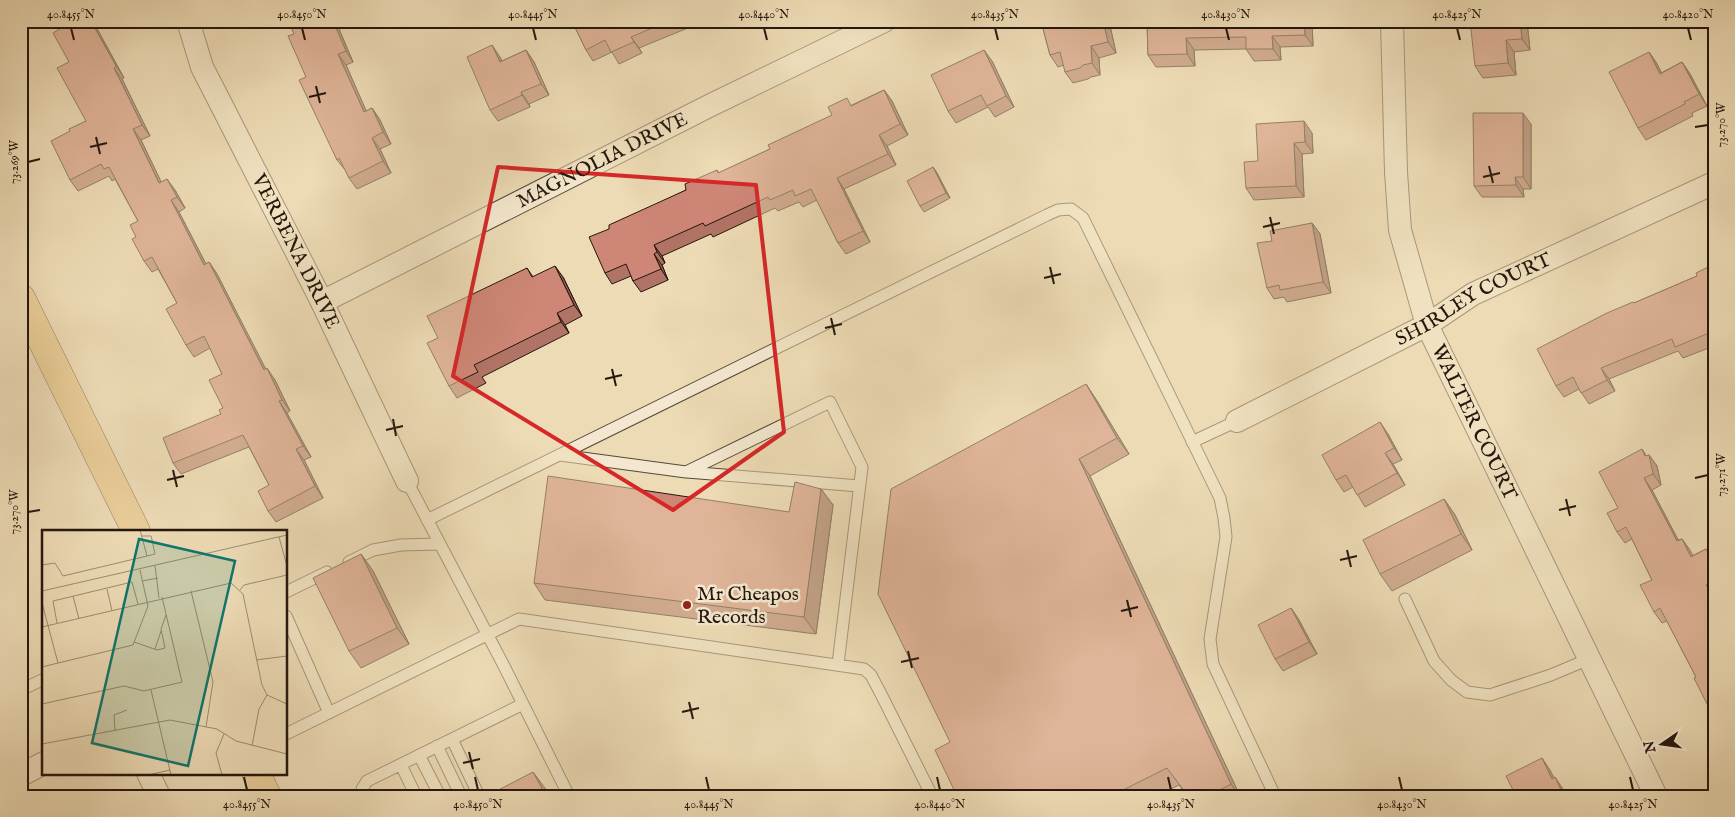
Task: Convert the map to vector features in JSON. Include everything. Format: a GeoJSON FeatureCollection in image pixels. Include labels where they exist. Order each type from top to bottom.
{"type":"FeatureCollection","features":[{"type":"Feature","properties":{"kind":"main road"},"geometry":{"type":"LineString","coordinates":[[21,298],[136,530]]}},
{"type":"Feature","properties":{"kind":"main road"},"geometry":{"type":"LineString","coordinates":[[256,774],[267,796]]}},
{"type":"Feature","properties":{"kind":"street","name":"VERBENA DRIVE"},"geometry":{"type":"LineString","coordinates":[[188,21],[202,67],[322,302],[407,481]]}},
{"type":"Feature","properties":{"kind":"street","name":"MAGNOLIA DRIVE"},"geometry":{"type":"LineString","coordinates":[[322,302],[702,110],[884,21]]}},
{"type":"Feature","properties":{"kind":"street","name":"WALTER COURT"},"geometry":{"type":"LineString","coordinates":[[1392,21],[1396,172],[1400,230],[1427,325],[1656,796]]}},
{"type":"Feature","properties":{"kind":"street","name":"SHIRLEY COURT"},"geometry":{"type":"LineString","coordinates":[[1237,421],[1427,325],[1473,294],[1714,183]]}},
{"type":"Feature","properties":{"kind":"street"},"geometry":{"type":"LineString","coordinates":[[21,775],[42,765]]}},
{"type":"Feature","properties":{"kind":"street"},"geometry":{"type":"LineString","coordinates":[[148,774],[159,796]]}},
{"type":"Feature","properties":{"kind":"lane"},"geometry":{"type":"LineString","coordinates":[[427,520],[1047,215],[1058,210],[1071,209],[1083,218],[1220,498],[1226,537],[1210,639],[1213,664],[1274,796]]}},
{"type":"Feature","properties":{"kind":"lane"},"geometry":{"type":"LineString","coordinates":[[686,472],[830,402],[862,467],[838,664]]}},
{"type":"Feature","properties":{"kind":"lane"},"geometry":{"type":"LineString","coordinates":[[1192,442],[1237,421]]}},
{"type":"Feature","properties":{"kind":"lane"},"geometry":{"type":"LineString","coordinates":[[559,455],[686,472],[859,486]]}},
{"type":"Feature","properties":{"kind":"lane"},"geometry":{"type":"LineString","coordinates":[[407,481],[569,796]]}},
{"type":"Feature","properties":{"kind":"lane"},"geometry":{"type":"LineString","coordinates":[[288,591],[373,550],[401,544],[439,544]]}},
{"type":"Feature","properties":{"kind":"lane"},"geometry":{"type":"LineString","coordinates":[[1405,599],[1434,661],[1451,680],[1467,692],[1490,696],[1551,675],[1589,659]]}},
{"type":"Feature","properties":{"kind":"lane"},"geometry":{"type":"LineString","coordinates":[[288,733],[519,619],[864,669],[871,675],[932,796]]}},
{"type":"Feature","properties":{"kind":"lane"},"geometry":{"type":"LineString","coordinates":[[288,620],[330,712]]}},
{"type":"Feature","properties":{"kind":"lane"},"geometry":{"type":"LineString","coordinates":[[21,690],[42,680]]}},
{"type":"Feature","properties":{"kind":"lane"},"geometry":{"type":"LineString","coordinates":[[362,796],[362,790],[368,781],[523,704]]}},
{"type":"Feature","properties":{"kind":"lane"},"geometry":{"type":"LineString","coordinates":[[452,739],[480,796]]}},
{"type":"Feature","properties":{"kind":"lane"},"geometry":{"type":"LineString","coordinates":[[437,746],[461,796]]}},
{"type":"Feature","properties":{"kind":"lane"},"geometry":{"type":"LineString","coordinates":[[419,755],[440,796]]}},
{"type":"Feature","properties":{"kind":"lane"},"geometry":{"type":"LineString","coordinates":[[401,764],[416,796]]}},
{"type":"Feature","properties":{"kind":"highlighted area"},"geometry":{"type":"Polygon","coordinates":[[[498,167],[756,185],[784,432],[673,510],[453,376],[498,167]]]}},
{"type":"Feature","properties":{"kind":"building"},"geometry":{"type":"Polygon","coordinates":[[[73,21],[91,21],[116,66],[114,68],[142,125],[133,129],[159,183],[167,179],[177,197],[171,200],[204,265],[209,262],[264,370],[267,368],[282,400],[279,401],[303,446],[296,449],[315,486],[268,511],[258,491],[269,485],[243,435],[173,463],[163,438],[221,414],[219,410],[223,408],[209,380],[222,374],[204,336],[186,345],[166,309],[177,303],[152,257],[144,261],[132,239],[136,237],[130,225],[138,221],[109,167],[104,169],[101,164],[70,180],[51,141],[86,121],[57,68],[69,62],[53,33],[73,21]]]}},
{"type":"Feature","properties":{"kind":"building"},"geometry":{"type":"Polygon","coordinates":[[[289,21],[333,21],[346,51],[338,54],[364,112],[372,108],[383,132],[372,138],[383,161],[349,178],[339,158],[337,160],[299,80],[306,77],[288,36],[294,34],[289,21]]]}},
{"type":"Feature","properties":{"kind":"building"},"geometry":{"type":"Polygon","coordinates":[[[572,21],[669,21],[631,37],[634,42],[611,52],[605,40],[586,50],[572,21]]]}},
{"type":"Feature","properties":{"kind":"building"},"geometry":{"type":"Polygon","coordinates":[[[1041,21],[1103,21],[1108,42],[1091,46],[1092,63],[1065,72],[1060,52],[1050,55],[1041,21]]]}},
{"type":"Feature","properties":{"kind":"building"},"geometry":{"type":"Polygon","coordinates":[[[1147,21],[1304,21],[1305,35],[1272,36],[1273,49],[1246,49],[1246,37],[1186,38],[1187,54],[1148,55],[1147,21]]]}},
{"type":"Feature","properties":{"kind":"building"},"geometry":{"type":"Polygon","coordinates":[[[1470,21],[1520,21],[1522,39],[1506,40],[1508,63],[1475,66],[1470,21]]]}},
{"type":"Feature","properties":{"kind":"building"},"geometry":{"type":"Polygon","coordinates":[[[492,45],[500,62],[526,50],[541,84],[521,92],[522,95],[490,110],[467,57],[492,45]]]}},
{"type":"Feature","properties":{"kind":"building"},"geometry":{"type":"Polygon","coordinates":[[[984,50],[1006,96],[987,106],[981,95],[948,111],[931,75],[984,50]]]}},
{"type":"Feature","properties":{"kind":"building"},"geometry":{"type":"Polygon","coordinates":[[[1649,52],[1660,74],[1682,62],[1699,94],[1684,102],[1685,104],[1638,128],[1609,72],[1649,52]]]}},
{"type":"Feature","properties":{"kind":"building"},"geometry":{"type":"Polygon","coordinates":[[[884,90],[900,124],[879,135],[888,154],[837,178],[863,231],[838,243],[811,189],[795,196],[793,190],[770,200],[768,197],[705,226],[703,223],[654,245],[657,252],[654,254],[661,269],[633,281],[626,264],[605,273],[589,237],[609,229],[609,225],[686,190],[685,184],[717,170],[718,173],[770,149],[768,145],[832,115],[828,107],[847,98],[851,106],[884,90]]]}},
{"type":"Feature","properties":{"kind":"building"},"geometry":{"type":"Polygon","coordinates":[[[1473,113],[1523,113],[1523,177],[1515,177],[1516,185],[1474,186],[1473,113]]]}},
{"type":"Feature","properties":{"kind":"building"},"geometry":{"type":"Polygon","coordinates":[[[1304,121],[1305,142],[1294,143],[1296,186],[1246,188],[1244,162],[1258,161],[1256,124],[1304,121]]]}},
{"type":"Feature","properties":{"kind":"building"},"geometry":{"type":"Polygon","coordinates":[[[933,167],[946,193],[920,206],[907,181],[933,167]]]}},
{"type":"Feature","properties":{"kind":"building"},"geometry":{"type":"Polygon","coordinates":[[[1312,223],[1323,282],[1280,290],[1279,285],[1267,288],[1257,243],[1272,241],[1270,231],[1312,223]]]}},
{"type":"Feature","properties":{"kind":"building"},"geometry":{"type":"Polygon","coordinates":[[[1714,264],[1714,331],[1675,347],[1672,339],[1601,368],[1607,380],[1581,393],[1573,377],[1556,386],[1537,349],[1607,313],[1697,276],[1696,273],[1714,264]]]}},
{"type":"Feature","properties":{"kind":"building"},"geometry":{"type":"Polygon","coordinates":[[[555,266],[574,305],[557,313],[561,322],[474,365],[478,372],[449,386],[427,343],[438,338],[427,316],[527,268],[532,277],[555,266]]]}},
{"type":"Feature","properties":{"kind":"building"},"geometry":{"type":"Polygon","coordinates":[[[1086,384],[1117,438],[1079,459],[1231,784],[1209,796],[1188,796],[1167,768],[1123,790],[1126,796],[957,796],[935,750],[950,742],[878,594],[891,489],[1086,384]]]}},
{"type":"Feature","properties":{"kind":"building"},"geometry":{"type":"Polygon","coordinates":[[[1380,422],[1394,448],[1385,453],[1397,473],[1357,495],[1346,475],[1336,480],[1322,455],[1380,422]]]}},
{"type":"Feature","properties":{"kind":"building"},"geometry":{"type":"Polygon","coordinates":[[[1642,449],[1645,456],[1649,455],[1653,474],[1644,478],[1677,541],[1682,539],[1691,557],[1706,549],[1714,565],[1714,582],[1706,585],[1714,599],[1714,718],[1694,678],[1696,677],[1660,608],[1654,612],[1640,585],[1652,580],[1626,527],[1617,532],[1607,513],[1618,508],[1599,472],[1642,449]]]}},
{"type":"Feature","properties":{"kind":"building"},"geometry":{"type":"Polygon","coordinates":[[[548,476],[789,512],[795,482],[821,489],[804,617],[534,583],[548,476]]]}},
{"type":"Feature","properties":{"kind":"building"},"geometry":{"type":"Polygon","coordinates":[[[1444,499],[1461,534],[1380,574],[1363,540],[1444,499]]]}},
{"type":"Feature","properties":{"kind":"building"},"geometry":{"type":"Polygon","coordinates":[[[361,554],[397,628],[349,651],[313,578],[361,554]]]}},
{"type":"Feature","properties":{"kind":"building"},"geometry":{"type":"Polygon","coordinates":[[[1291,608],[1309,642],[1275,659],[1258,625],[1291,608]]]}},
{"type":"Feature","properties":{"kind":"building"},"geometry":{"type":"Polygon","coordinates":[[[1542,758],[1552,779],[1555,777],[1564,796],[1516,796],[1506,776],[1542,758]]]}},
{"type":"Feature","properties":{"kind":"building"},"geometry":{"type":"Polygon","coordinates":[[[533,772],[546,796],[487,796],[533,772]]]}},
{"type":"Feature","properties":{"kind":"place","name":"Mr Cheapos Records"},"geometry":{"type":"Point","coordinates":[687,605]}}]}
